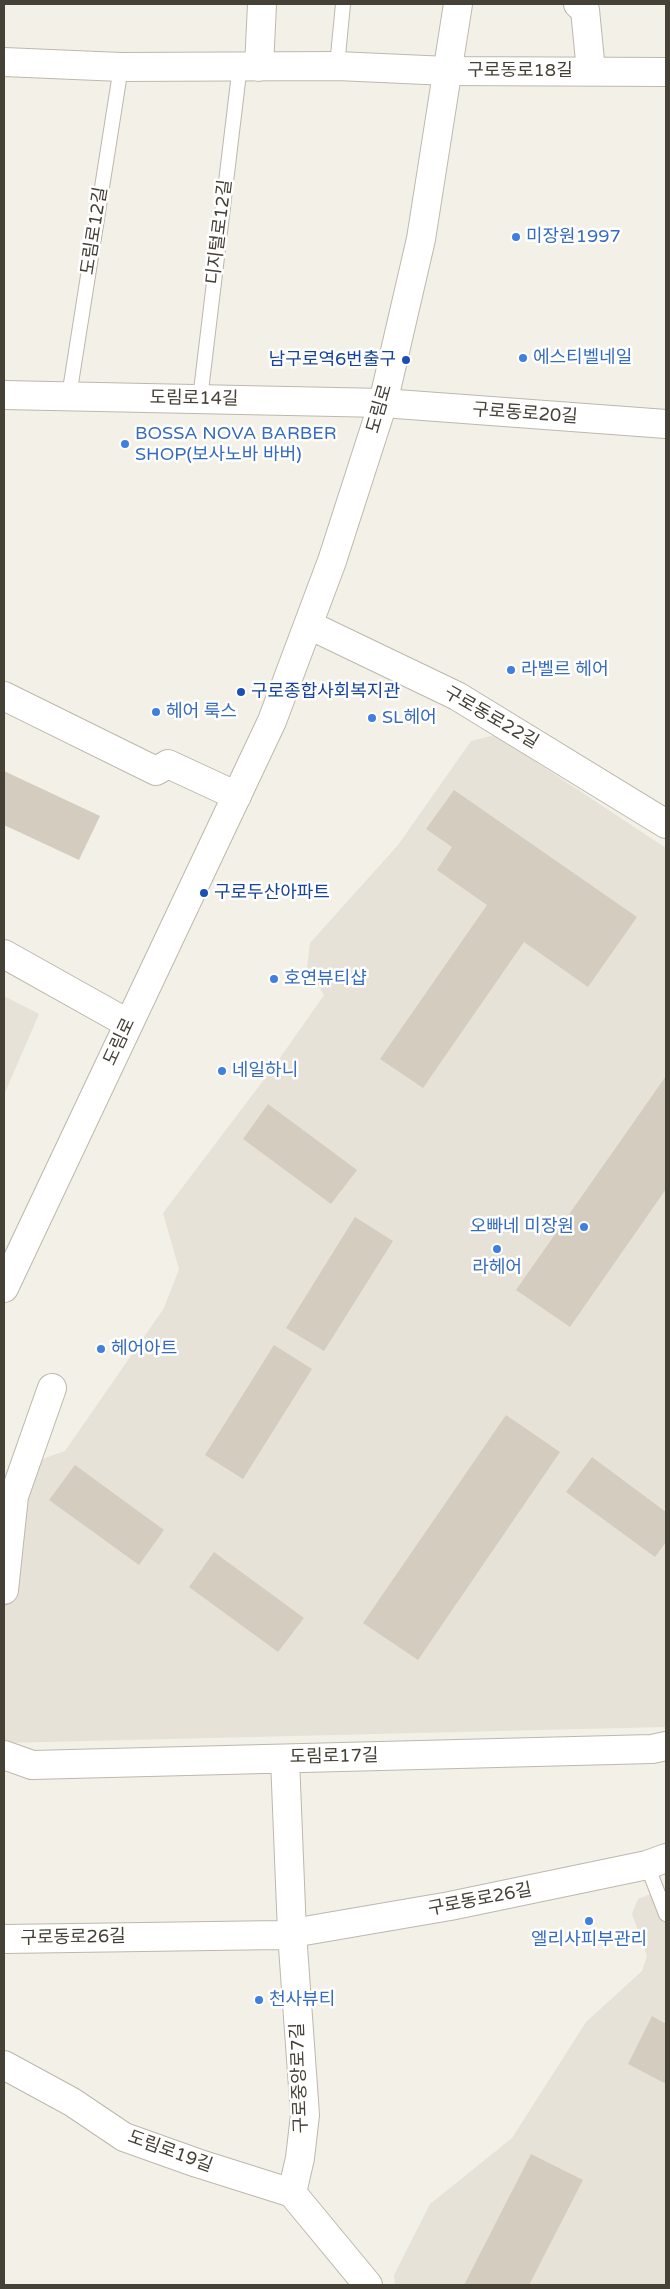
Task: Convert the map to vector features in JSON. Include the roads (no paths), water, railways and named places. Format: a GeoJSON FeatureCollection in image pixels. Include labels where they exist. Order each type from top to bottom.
{"type":"FeatureCollection","features":[{"type":"Feature","properties":{"kind":"street"},"geometry":{"type":"LineString","coordinates":[[249,66],[262,4]]}},
{"type":"Feature","properties":{"kind":"street","name":"도림로"},"geometry":{"type":"LineString","coordinates":[[4,1288],[272,721],[332,561],[383,403],[421,240],[458,4]]}},
{"type":"Feature","properties":{"kind":"street","name":"구로동로18길"},"geometry":{"type":"LineString","coordinates":[[578,4],[585,10],[591,71]]}},
{"type":"Feature","properties":{"kind":"street"},"geometry":{"type":"LineString","coordinates":[[4,62],[121,67],[338,66],[448,71]]}},
{"type":"Feature","properties":{"kind":"street","name":"구로동로18길"},"geometry":{"type":"LineString","coordinates":[[448,71],[666,72]]}},
{"type":"Feature","properties":{"kind":"street","name":"도림로14길"},"geometry":{"type":"LineString","coordinates":[[4,394],[383,403]]}},
{"type":"Feature","properties":{"kind":"street","name":"구로동로20길"},"geometry":{"type":"LineString","coordinates":[[383,403],[666,424]]}},
{"type":"Feature","properties":{"kind":"street","name":"구로동로22길"},"geometry":{"type":"LineString","coordinates":[[309,625],[458,696],[666,824]]}},
{"type":"Feature","properties":{"kind":"street"},"geometry":{"type":"LineString","coordinates":[[4,696],[156,771],[168,764],[237,796]]}},
{"type":"Feature","properties":{"kind":"street"},"geometry":{"type":"LineString","coordinates":[[4,954],[129,1024]]}},
{"type":"Feature","properties":{"kind":"street"},"geometry":{"type":"LineString","coordinates":[[4,1590],[14,1496],[52,1388]]}},
{"type":"Feature","properties":{"kind":"street","name":"도림로17길"},"geometry":{"type":"LineString","coordinates":[[4,1755],[32,1765],[652,1749],[666,1746]]}},
{"type":"Feature","properties":{"kind":"street"},"geometry":{"type":"LineString","coordinates":[[285,1758],[292,1933]]}},
{"type":"Feature","properties":{"kind":"street","name":"구로동로26길"},"geometry":{"type":"LineString","coordinates":[[4,1939],[281,1935],[450,1906],[657,1862]]}},
{"type":"Feature","properties":{"kind":"street","name":"구로중앙로7길"},"geometry":{"type":"LineString","coordinates":[[292,1933],[305,2116],[300,2158],[292,2193]]}},
{"type":"Feature","properties":{"kind":"street","name":"도림로19길"},"geometry":{"type":"LineString","coordinates":[[4,2065],[72,2102],[124,2137],[197,2163],[292,2193]]}},
{"type":"Feature","properties":{"kind":"street"},"geometry":{"type":"LineString","coordinates":[[292,2193],[368,2285]]}},
{"type":"Feature","properties":{"kind":"lane"},"geometry":{"type":"LineString","coordinates":[[338,66],[343,4]]}},
{"type":"Feature","properties":{"kind":"lane","name":"디지털로12길"},"geometry":{"type":"LineString","coordinates":[[200,399],[249,66]]}},
{"type":"Feature","properties":{"kind":"lane","name":"도림로12길"},"geometry":{"type":"LineString","coordinates":[[69,396],[121,67]]}},
{"type":"Feature","properties":{"kind":"lane"},"geometry":{"type":"LineString","coordinates":[[657,1862],[666,1914]]}},
{"type":"Feature","properties":{"kind":"place","name":"미장원1997"},"geometry":{"type":"Point","coordinates":[516,237]}},
{"type":"Feature","properties":{"kind":"place","name":"에스티벨네일"},"geometry":{"type":"Point","coordinates":[523,358]}},
{"type":"Feature","properties":{"kind":"place","name":"남구로역6번출구"},"geometry":{"type":"Point","coordinates":[406,360]}},
{"type":"Feature","properties":{"kind":"place","name":"BOSSA NOVA BARBER SHOP(보사노바 바버)"},"geometry":{"type":"Point","coordinates":[125,444]}},
{"type":"Feature","properties":{"kind":"place","name":"라벨르 헤어"},"geometry":{"type":"Point","coordinates":[511,670]}},
{"type":"Feature","properties":{"kind":"place","name":"구로종합사회복지관"},"geometry":{"type":"Point","coordinates":[241,692]}},
{"type":"Feature","properties":{"kind":"place","name":"헤어 룩스"},"geometry":{"type":"Point","coordinates":[156,712]}},
{"type":"Feature","properties":{"kind":"place","name":"SL헤어"},"geometry":{"type":"Point","coordinates":[372,718]}},
{"type":"Feature","properties":{"kind":"place","name":"구로두산아파트"},"geometry":{"type":"Point","coordinates":[204,893]}},
{"type":"Feature","properties":{"kind":"place","name":"호연뷰티샵"},"geometry":{"type":"Point","coordinates":[274,979]}},
{"type":"Feature","properties":{"kind":"place","name":"네일하니"},"geometry":{"type":"Point","coordinates":[222,1071]}},
{"type":"Feature","properties":{"kind":"place","name":"오빠네 미장원"},"geometry":{"type":"Point","coordinates":[584,1227]}},
{"type":"Feature","properties":{"kind":"place","name":"라헤어"},"geometry":{"type":"Point","coordinates":[497,1249]}},
{"type":"Feature","properties":{"kind":"place","name":"헤어아트"},"geometry":{"type":"Point","coordinates":[101,1349]}},
{"type":"Feature","properties":{"kind":"place","name":"엘리사피부관리"},"geometry":{"type":"Point","coordinates":[589,1921]}},
{"type":"Feature","properties":{"kind":"place","name":"천사뷰티"},"geometry":{"type":"Point","coordinates":[259,2000]}}]}
